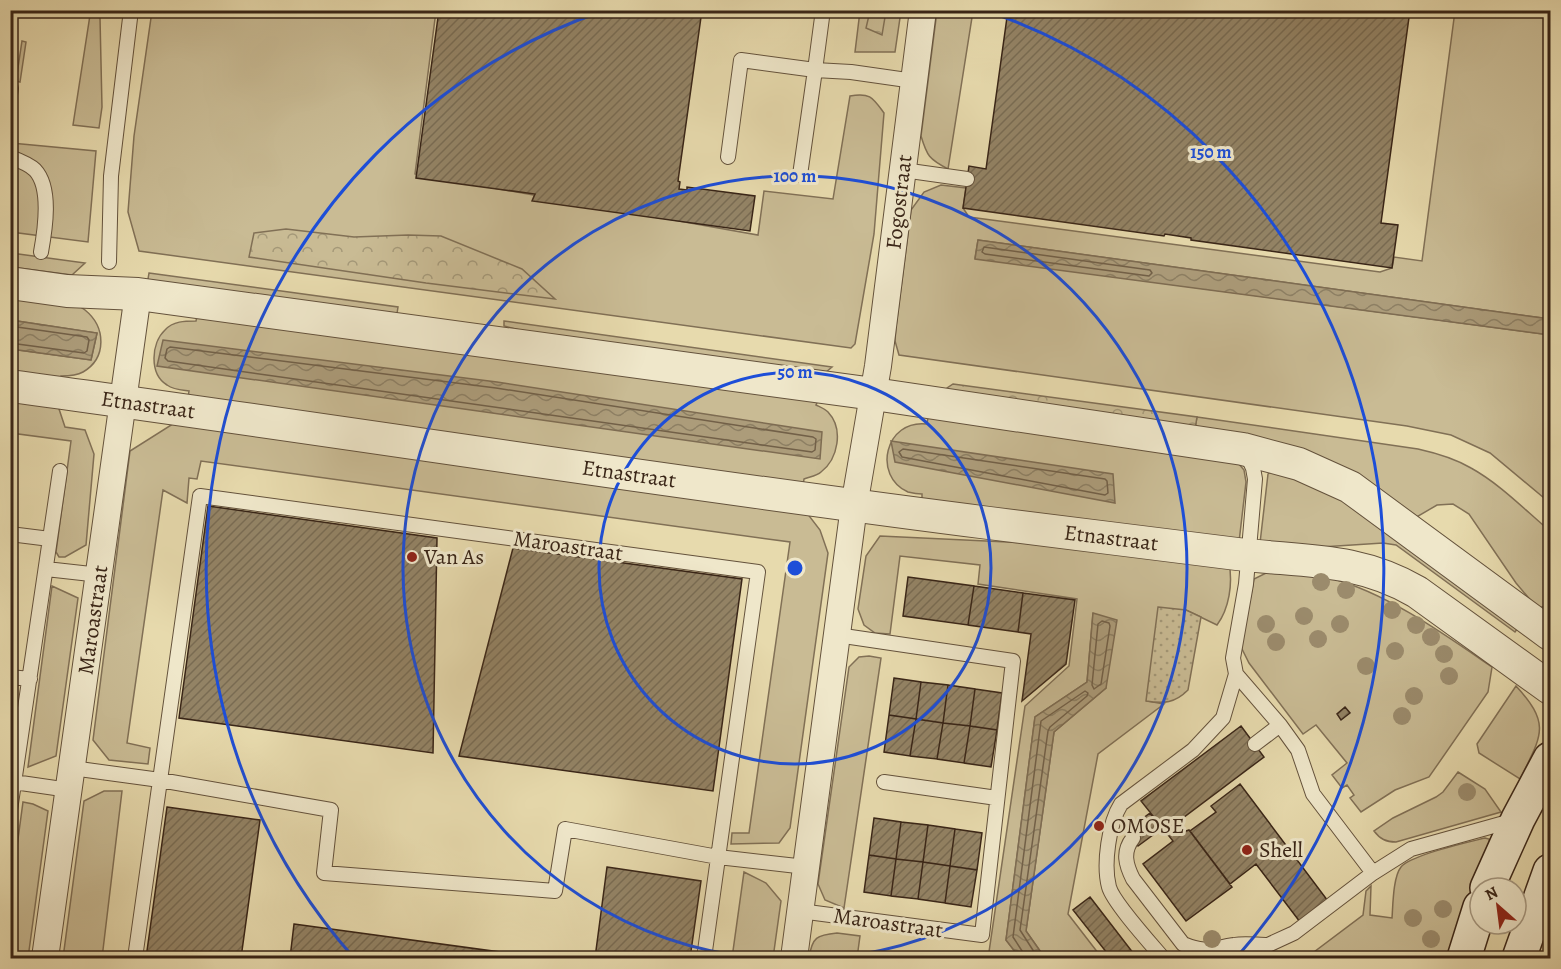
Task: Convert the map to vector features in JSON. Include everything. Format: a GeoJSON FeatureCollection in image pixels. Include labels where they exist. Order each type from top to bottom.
{"type":"FeatureCollection","features":[{"type":"Feature","properties":{"kind":"main road"},"geometry":{"type":"LineString","coordinates":[[1492,876],[1518,819],[1551,759]]}},
{"type":"Feature","properties":{"kind":"main road"},"geometry":{"type":"LineString","coordinates":[[1519,958],[1551,871]]}},
{"type":"Feature","properties":{"kind":"main road"},"geometry":{"type":"LineString","coordinates":[[1464,958],[1471,936]]}},
{"type":"Feature","properties":{"kind":"street","name":"Fogostraat"},"geometry":{"type":"LineString","coordinates":[[854,506],[874,394],[923,10]]}},
{"type":"Feature","properties":{"kind":"street"},"geometry":{"type":"LineString","coordinates":[[10,283],[67,291],[138,294],[874,394],[1243,449],[1299,464],[1350,487],[1551,634]]}},
{"type":"Feature","properties":{"kind":"street","name":"Maroastraat"},"geometry":{"type":"LineString","coordinates":[[45,958],[138,294]]}},
{"type":"Feature","properties":{"kind":"street","name":"Etnastraat"},"geometry":{"type":"LineString","coordinates":[[10,386],[854,506],[1249,556],[1342,564],[1376,572],[1399,581],[1551,688]]}},
{"type":"Feature","properties":{"kind":"street","name":"Maroastraat"},"geometry":{"type":"LineString","coordinates":[[794,958],[854,506]]}},
{"type":"Feature","properties":{"kind":"lane"},"geometry":{"type":"LineString","coordinates":[[109,262],[111,176],[130,10]]}},
{"type":"Feature","properties":{"kind":"lane"},"geometry":{"type":"LineString","coordinates":[[800,175],[823,10]]}},
{"type":"Feature","properties":{"kind":"lane"},"geometry":{"type":"LineString","coordinates":[[728,157],[741,60],[915,81]]}},
{"type":"Feature","properties":{"kind":"lane"},"geometry":{"type":"LineString","coordinates":[[10,157],[33,168],[42,179],[46,232],[41,252]]}},
{"type":"Feature","properties":{"kind":"lane"},"geometry":{"type":"LineString","coordinates":[[903,170],[967,179]]}},
{"type":"Feature","properties":{"kind":"lane"},"geometry":{"type":"LineString","coordinates":[[1162,958],[1109,888],[1108,843],[1114,814],[1121,804],[1193,750],[1223,718],[1236,674],[1233,658],[1246,584],[1255,479],[1250,459],[1243,449]]}},
{"type":"Feature","properties":{"kind":"lane"},"geometry":{"type":"LineString","coordinates":[[10,810],[60,471]]}},
{"type":"Feature","properties":{"kind":"lane","name":"Maroastraat"},"geometry":{"type":"LineString","coordinates":[[135,958],[200,495],[758,572],[704,958]]}},
{"type":"Feature","properties":{"kind":"lane"},"geometry":{"type":"LineString","coordinates":[[10,534],[50,539]]}},
{"type":"Feature","properties":{"kind":"lane"},"geometry":{"type":"LineString","coordinates":[[46,568],[100,574]]}},
{"type":"Feature","properties":{"kind":"lane","name":"Maroastraat"},"geometry":{"type":"LineString","coordinates":[[800,911],[982,935],[1013,661],[837,635]]}},
{"type":"Feature","properties":{"kind":"lane"},"geometry":{"type":"LineString","coordinates":[[1236,674],[1280,725],[1298,750],[1313,794],[1373,873]]}},
{"type":"Feature","properties":{"kind":"lane"},"geometry":{"type":"LineString","coordinates":[[10,677],[30,680]]}},
{"type":"Feature","properties":{"kind":"lane"},"geometry":{"type":"LineString","coordinates":[[1255,744],[1280,725]]}},
{"type":"Feature","properties":{"kind":"lane"},"geometry":{"type":"LineString","coordinates":[[15,783],[70,779],[160,780],[331,810],[324,873],[555,891],[565,829],[718,857],[806,867]]}},
{"type":"Feature","properties":{"kind":"lane"},"geometry":{"type":"LineString","coordinates":[[884,782],[997,798]]}},
{"type":"Feature","properties":{"kind":"lane"},"geometry":{"type":"LineString","coordinates":[[1249,958],[1271,952],[1373,873],[1411,849],[1518,819]]}},
{"type":"Feature","properties":{"kind":"lane"},"geometry":{"type":"LineString","coordinates":[[1133,838],[1126,853],[1128,868],[1140,888],[1183,944],[1194,949],[1205,950],[1216,950],[1234,945],[1271,952]]}},
{"type":"Feature","properties":{"kind":"green space"},"geometry":{"type":"Polygon","coordinates":[[[71,11],[89,11],[100,18],[102,107],[99,128],[73,125],[90,15],[71,11]]]}},
{"type":"Feature","properties":{"kind":"green space"},"geometry":{"type":"Polygon","coordinates":[[[152,11],[436,11],[415,174],[758,235],[764,191],[833,199],[850,96],[870,97],[884,113],[874,234],[855,344],[851,348],[139,251],[128,212],[134,136],[152,11]]]}},
{"type":"Feature","properties":{"kind":"green space"},"geometry":{"type":"Polygon","coordinates":[[[860,11],[901,11],[895,52],[855,52],[860,11]]]}},
{"type":"Feature","properties":{"kind":"green space"},"geometry":{"type":"Polygon","coordinates":[[[870,11],[886,11],[882,35],[866,28],[870,11]]]}},
{"type":"Feature","properties":{"kind":"green space"},"geometry":{"type":"Polygon","coordinates":[[[937,11],[973,11],[948,169],[930,156],[921,136],[937,11]]]}},
{"type":"Feature","properties":{"kind":"green space"},"geometry":{"type":"Polygon","coordinates":[[[1455,11],[1550,11],[1550,319],[978,240],[975,258],[1550,335],[1550,503],[1490,453],[1451,435],[1407,426],[899,355],[895,341],[896,327],[911,210],[924,192],[941,185],[966,188],[963,208],[969,217],[1380,272],[1392,268],[1394,257],[1422,261],[1455,11]]]}},
{"type":"Feature","properties":{"kind":"green space"},"geometry":{"type":"Polygon","coordinates":[[[22,41],[26,42],[20,82],[16,81],[22,41]]]}},
{"type":"Feature","properties":{"kind":"green space"},"geometry":{"type":"Polygon","coordinates":[[[11,143],[96,151],[88,242],[11,232],[11,143]]]}},
{"type":"Feature","properties":{"kind":"green space"},"geometry":{"type":"Polygon","coordinates":[[[286,229],[354,237],[441,236],[522,269],[555,299],[249,257],[254,233],[286,229]]]}},
{"type":"Feature","properties":{"kind":"green space"},"geometry":{"type":"Polygon","coordinates":[[[11,253],[85,263],[72,275],[11,267],[11,253]]]}},
{"type":"Feature","properties":{"kind":"green space"},"geometry":{"type":"Polygon","coordinates":[[[149,273],[398,307],[396,320],[147,285],[149,273]]]}},
{"type":"Feature","properties":{"kind":"green space"},"geometry":{"type":"Polygon","coordinates":[[[11,287],[69,301],[85,310],[97,325],[101,342],[100,351],[91,366],[78,374],[61,376],[60,385],[11,378],[11,349],[91,360],[97,333],[11,320],[11,287]]]}},
{"type":"Feature","properties":{"kind":"green space"},"geometry":{"type":"Polygon","coordinates":[[[198,312],[819,398],[816,405],[827,411],[833,419],[837,444],[832,460],[821,472],[804,479],[803,486],[187,403],[189,391],[170,387],[161,380],[157,374],[154,358],[160,336],[168,327],[179,322],[196,321],[198,312]]]}},
{"type":"Feature","properties":{"kind":"green space"},"geometry":{"type":"Polygon","coordinates":[[[504,321],[832,367],[826,372],[580,346],[504,326],[504,321]]]}},
{"type":"Feature","properties":{"kind":"green space"},"geometry":{"type":"Polygon","coordinates":[[[953,384],[1197,417],[1195,429],[944,395],[947,388],[953,384]]]}},
{"type":"Feature","properties":{"kind":"green space"},"geometry":{"type":"Polygon","coordinates":[[[11,396],[57,403],[65,427],[85,430],[94,454],[86,545],[65,557],[59,557],[56,552],[71,441],[11,433],[11,396]]]}},
{"type":"Feature","properties":{"kind":"green space"},"geometry":{"type":"Polygon","coordinates":[[[929,411],[1233,457],[1244,470],[1246,482],[1239,542],[922,502],[922,494],[908,492],[897,484],[890,474],[887,462],[888,450],[893,439],[901,430],[913,425],[927,424],[929,411]]]}},
{"type":"Feature","properties":{"kind":"green space"},"geometry":{"type":"Polygon","coordinates":[[[1197,417],[1418,449],[1465,464],[1502,489],[1550,531],[1550,603],[1538,609],[1516,583],[1469,514],[1453,504],[1437,505],[1415,518],[1195,429],[1197,417]]]}},
{"type":"Feature","properties":{"kind":"green space"},"geometry":{"type":"Polygon","coordinates":[[[179,420],[800,504],[820,530],[828,553],[790,828],[779,843],[731,844],[732,833],[749,833],[790,542],[201,461],[197,479],[189,478],[187,503],[163,490],[127,743],[150,748],[148,764],[109,760],[93,740],[130,451],[179,420]]]}},
{"type":"Feature","properties":{"kind":"green space"},"geometry":{"type":"Polygon","coordinates":[[[1277,466],[1324,485],[1520,625],[1515,632],[1396,545],[1383,543],[1306,548],[1260,543],[1268,474],[1277,466]]]}},
{"type":"Feature","properties":{"kind":"green space"},"geometry":{"type":"Polygon","coordinates":[[[880,536],[1115,547],[1229,563],[1229,596],[1217,625],[1186,610],[1147,701],[1164,704],[1098,754],[1068,914],[1102,958],[1045,958],[1026,931],[1054,732],[1106,688],[1093,613],[1087,682],[1035,717],[1006,940],[1020,958],[996,958],[989,952],[1025,706],[1069,666],[1077,599],[978,584],[980,565],[900,556],[890,634],[875,633],[864,625],[858,609],[866,556],[880,536]]]}},
{"type":"Feature","properties":{"kind":"green space"},"geometry":{"type":"Polygon","coordinates":[[[1270,571],[1323,576],[1373,594],[1414,616],[1492,667],[1488,692],[1429,777],[1395,790],[1361,812],[1350,798],[1354,795],[1347,785],[1342,788],[1332,775],[1347,763],[1316,725],[1303,734],[1249,663],[1241,647],[1254,579],[1270,571]]]}},
{"type":"Feature","properties":{"kind":"green space"},"geometry":{"type":"Polygon","coordinates":[[[52,586],[78,598],[56,756],[28,767],[52,586]]]}},
{"type":"Feature","properties":{"kind":"green space"},"geometry":{"type":"Polygon","coordinates":[[[1158,607],[1186,610],[1201,617],[1188,690],[1174,700],[1164,702],[1146,701],[1158,607]]]}},
{"type":"Feature","properties":{"kind":"green space"},"geometry":{"type":"Polygon","coordinates":[[[859,657],[881,658],[844,908],[825,900],[818,884],[849,667],[859,657]]]}},
{"type":"Feature","properties":{"kind":"green space"},"geometry":{"type":"Polygon","coordinates":[[[1516,686],[1535,711],[1539,721],[1537,741],[1520,779],[1479,753],[1477,744],[1516,686]]]}},
{"type":"Feature","properties":{"kind":"green space"},"geometry":{"type":"Polygon","coordinates":[[[1458,772],[1485,789],[1501,812],[1396,842],[1384,840],[1374,831],[1393,818],[1436,797],[1443,792],[1458,772]]]}},
{"type":"Feature","properties":{"kind":"green space"},"geometry":{"type":"Polygon","coordinates":[[[104,791],[122,791],[102,958],[63,958],[84,801],[104,791]]]}},
{"type":"Feature","properties":{"kind":"green space"},"geometry":{"type":"Polygon","coordinates":[[[23,802],[48,811],[28,958],[11,958],[11,891],[23,802]]]}},
{"type":"Feature","properties":{"kind":"green space"},"geometry":{"type":"Polygon","coordinates":[[[1485,838],[1489,839],[1490,843],[1477,876],[1468,876],[1468,899],[1450,958],[1306,958],[1363,915],[1366,891],[1371,886],[1370,915],[1392,918],[1395,884],[1401,867],[1416,858],[1485,838]]]}},
{"type":"Feature","properties":{"kind":"green space"},"geometry":{"type":"Polygon","coordinates":[[[744,872],[766,883],[781,901],[773,958],[732,958],[744,872]]]}},
{"type":"Feature","properties":{"kind":"green space"},"geometry":{"type":"Polygon","coordinates":[[[837,933],[860,936],[857,958],[809,958],[817,938],[837,933]]]}},
{"type":"Feature","properties":{"kind":"water"},"geometry":{"type":"Polygon","coordinates":[[[978,240],[1550,319],[1550,335],[975,259],[978,240]]]}},
{"type":"Feature","properties":{"kind":"water"},"geometry":{"type":"Polygon","coordinates":[[[10,320],[97,333],[91,360],[11,349],[10,320]]]}},
{"type":"Feature","properties":{"kind":"water"},"geometry":{"type":"Polygon","coordinates":[[[163,340],[497,382],[822,432],[820,459],[157,366],[163,340]]]}},
{"type":"Feature","properties":{"kind":"water"},"geometry":{"type":"Polygon","coordinates":[[[891,441],[1113,474],[1115,503],[895,462],[891,441]]]}},
{"type":"Feature","properties":{"kind":"water"},"geometry":{"type":"Polygon","coordinates":[[[1093,613],[1117,620],[1106,688],[1054,732],[1026,931],[1045,958],[1020,958],[1006,940],[1035,717],[1087,682],[1093,613]]]}},
{"type":"Feature","properties":{"kind":"building"},"geometry":{"type":"Polygon","coordinates":[[[10,10],[15,10],[12,28],[10,28],[10,10]]]}},
{"type":"Feature","properties":{"kind":"building"},"geometry":{"type":"Polygon","coordinates":[[[439,10],[702,10],[678,181],[680,182],[679,189],[687,190],[687,187],[755,196],[750,231],[532,201],[535,194],[416,178],[439,10]]]}},
{"type":"Feature","properties":{"kind":"building"},"geometry":{"type":"Polygon","coordinates":[[[1008,10],[1410,10],[1381,223],[1398,225],[1392,268],[1191,240],[1191,238],[1165,234],[1164,236],[963,208],[969,166],[986,169],[1008,10]]]}},
{"type":"Feature","properties":{"kind":"building"},"geometry":{"type":"Polygon","coordinates":[[[208,506],[437,538],[433,753],[179,718],[208,506]]]}},
{"type":"Feature","properties":{"kind":"building"},"geometry":{"type":"Polygon","coordinates":[[[513,548],[742,579],[713,791],[459,756],[513,548]]]}},
{"type":"Feature","properties":{"kind":"building"},"geometry":{"type":"Polygon","coordinates":[[[908,577],[974,586],[968,625],[903,616],[908,577]]]}},
{"type":"Feature","properties":{"kind":"building"},"geometry":{"type":"Polygon","coordinates":[[[974,586],[1023,593],[1018,632],[968,625],[974,586]]]}},
{"type":"Feature","properties":{"kind":"building"},"geometry":{"type":"Polygon","coordinates":[[[1023,593],[1075,600],[1066,664],[1022,701],[1031,634],[1018,632],[1023,593]]]}},
{"type":"Feature","properties":{"kind":"building"},"geometry":{"type":"Polygon","coordinates":[[[894,678],[921,682],[916,719],[889,715],[894,678]]]}},
{"type":"Feature","properties":{"kind":"building"},"geometry":{"type":"Polygon","coordinates":[[[921,682],[948,685],[943,723],[916,719],[921,682]]]}},
{"type":"Feature","properties":{"kind":"building"},"geometry":{"type":"Polygon","coordinates":[[[948,685],[975,689],[970,726],[943,723],[948,685]]]}},
{"type":"Feature","properties":{"kind":"building"},"geometry":{"type":"Polygon","coordinates":[[[975,689],[1002,693],[997,730],[970,726],[975,689]]]}},
{"type":"Feature","properties":{"kind":"building"},"geometry":{"type":"Polygon","coordinates":[[[1345,707],[1350,713],[1341,720],[1337,714],[1345,707]]]}},
{"type":"Feature","properties":{"kind":"building"},"geometry":{"type":"Polygon","coordinates":[[[889,715],[916,719],[910,756],[884,752],[889,715]]]}},
{"type":"Feature","properties":{"kind":"building"},"geometry":{"type":"Polygon","coordinates":[[[916,719],[943,723],[937,759],[910,756],[916,719]]]}},
{"type":"Feature","properties":{"kind":"building"},"geometry":{"type":"Polygon","coordinates":[[[943,723],[970,726],[964,763],[937,759],[943,723]]]}},
{"type":"Feature","properties":{"kind":"building"},"geometry":{"type":"Polygon","coordinates":[[[970,726],[997,730],[991,767],[964,763],[970,726]]]}},
{"type":"Feature","properties":{"kind":"building"},"geometry":{"type":"Polygon","coordinates":[[[1241,726],[1264,757],[1179,821],[1186,831],[1189,830],[1232,887],[1186,921],[1143,864],[1173,841],[1141,801],[1241,726]]]}},
{"type":"Feature","properties":{"kind":"building","name":"Shell"},"geometry":{"type":"Polygon","coordinates":[[[1240,784],[1328,901],[1300,922],[1256,864],[1230,884],[1190,831],[1216,812],[1211,806],[1240,784]]]}},
{"type":"Feature","properties":{"kind":"building"},"geometry":{"type":"Polygon","coordinates":[[[167,807],[260,820],[241,958],[146,958],[167,807]]]}},
{"type":"Feature","properties":{"kind":"building"},"geometry":{"type":"Polygon","coordinates":[[[1150,813],[1161,829],[1138,846],[1127,830],[1150,813]]]}},
{"type":"Feature","properties":{"kind":"building"},"geometry":{"type":"Polygon","coordinates":[[[874,818],[901,822],[896,859],[869,855],[874,818]]]}},
{"type":"Feature","properties":{"kind":"building"},"geometry":{"type":"Polygon","coordinates":[[[901,822],[928,825],[923,862],[896,859],[901,822]]]}},
{"type":"Feature","properties":{"kind":"building"},"geometry":{"type":"Polygon","coordinates":[[[928,825],[955,829],[950,866],[923,862],[928,825]]]}},
{"type":"Feature","properties":{"kind":"building"},"geometry":{"type":"Polygon","coordinates":[[[955,829],[982,833],[977,870],[950,866],[955,829]]]}},
{"type":"Feature","properties":{"kind":"building"},"geometry":{"type":"Polygon","coordinates":[[[869,855],[896,859],[891,896],[864,892],[869,855]]]}},
{"type":"Feature","properties":{"kind":"building"},"geometry":{"type":"Polygon","coordinates":[[[896,859],[923,862],[918,899],[891,896],[896,859]]]}},
{"type":"Feature","properties":{"kind":"building"},"geometry":{"type":"Polygon","coordinates":[[[923,862],[950,866],[945,903],[918,899],[923,862]]]}},
{"type":"Feature","properties":{"kind":"building"},"geometry":{"type":"Polygon","coordinates":[[[950,866],[977,870],[971,907],[945,903],[950,866]]]}},
{"type":"Feature","properties":{"kind":"building"},"geometry":{"type":"Polygon","coordinates":[[[607,867],[701,881],[690,958],[595,958],[607,867]]]}},
{"type":"Feature","properties":{"kind":"building"},"geometry":{"type":"Polygon","coordinates":[[[1090,897],[1137,958],[1111,958],[1073,910],[1090,897]]]}},
{"type":"Feature","properties":{"kind":"building"},"geometry":{"type":"Polygon","coordinates":[[[294,924],[544,958],[290,958],[294,924]]]}},
{"type":"Feature","properties":{"kind":"place","name":"Van As"},"geometry":{"type":"Point","coordinates":[412,557]}},
{"type":"Feature","properties":{"kind":"place","name":"OMOSE"},"geometry":{"type":"Point","coordinates":[1099,826]}},
{"type":"Feature","properties":{"kind":"place","name":"Shell"},"geometry":{"type":"Point","coordinates":[1247,850]}}]}
